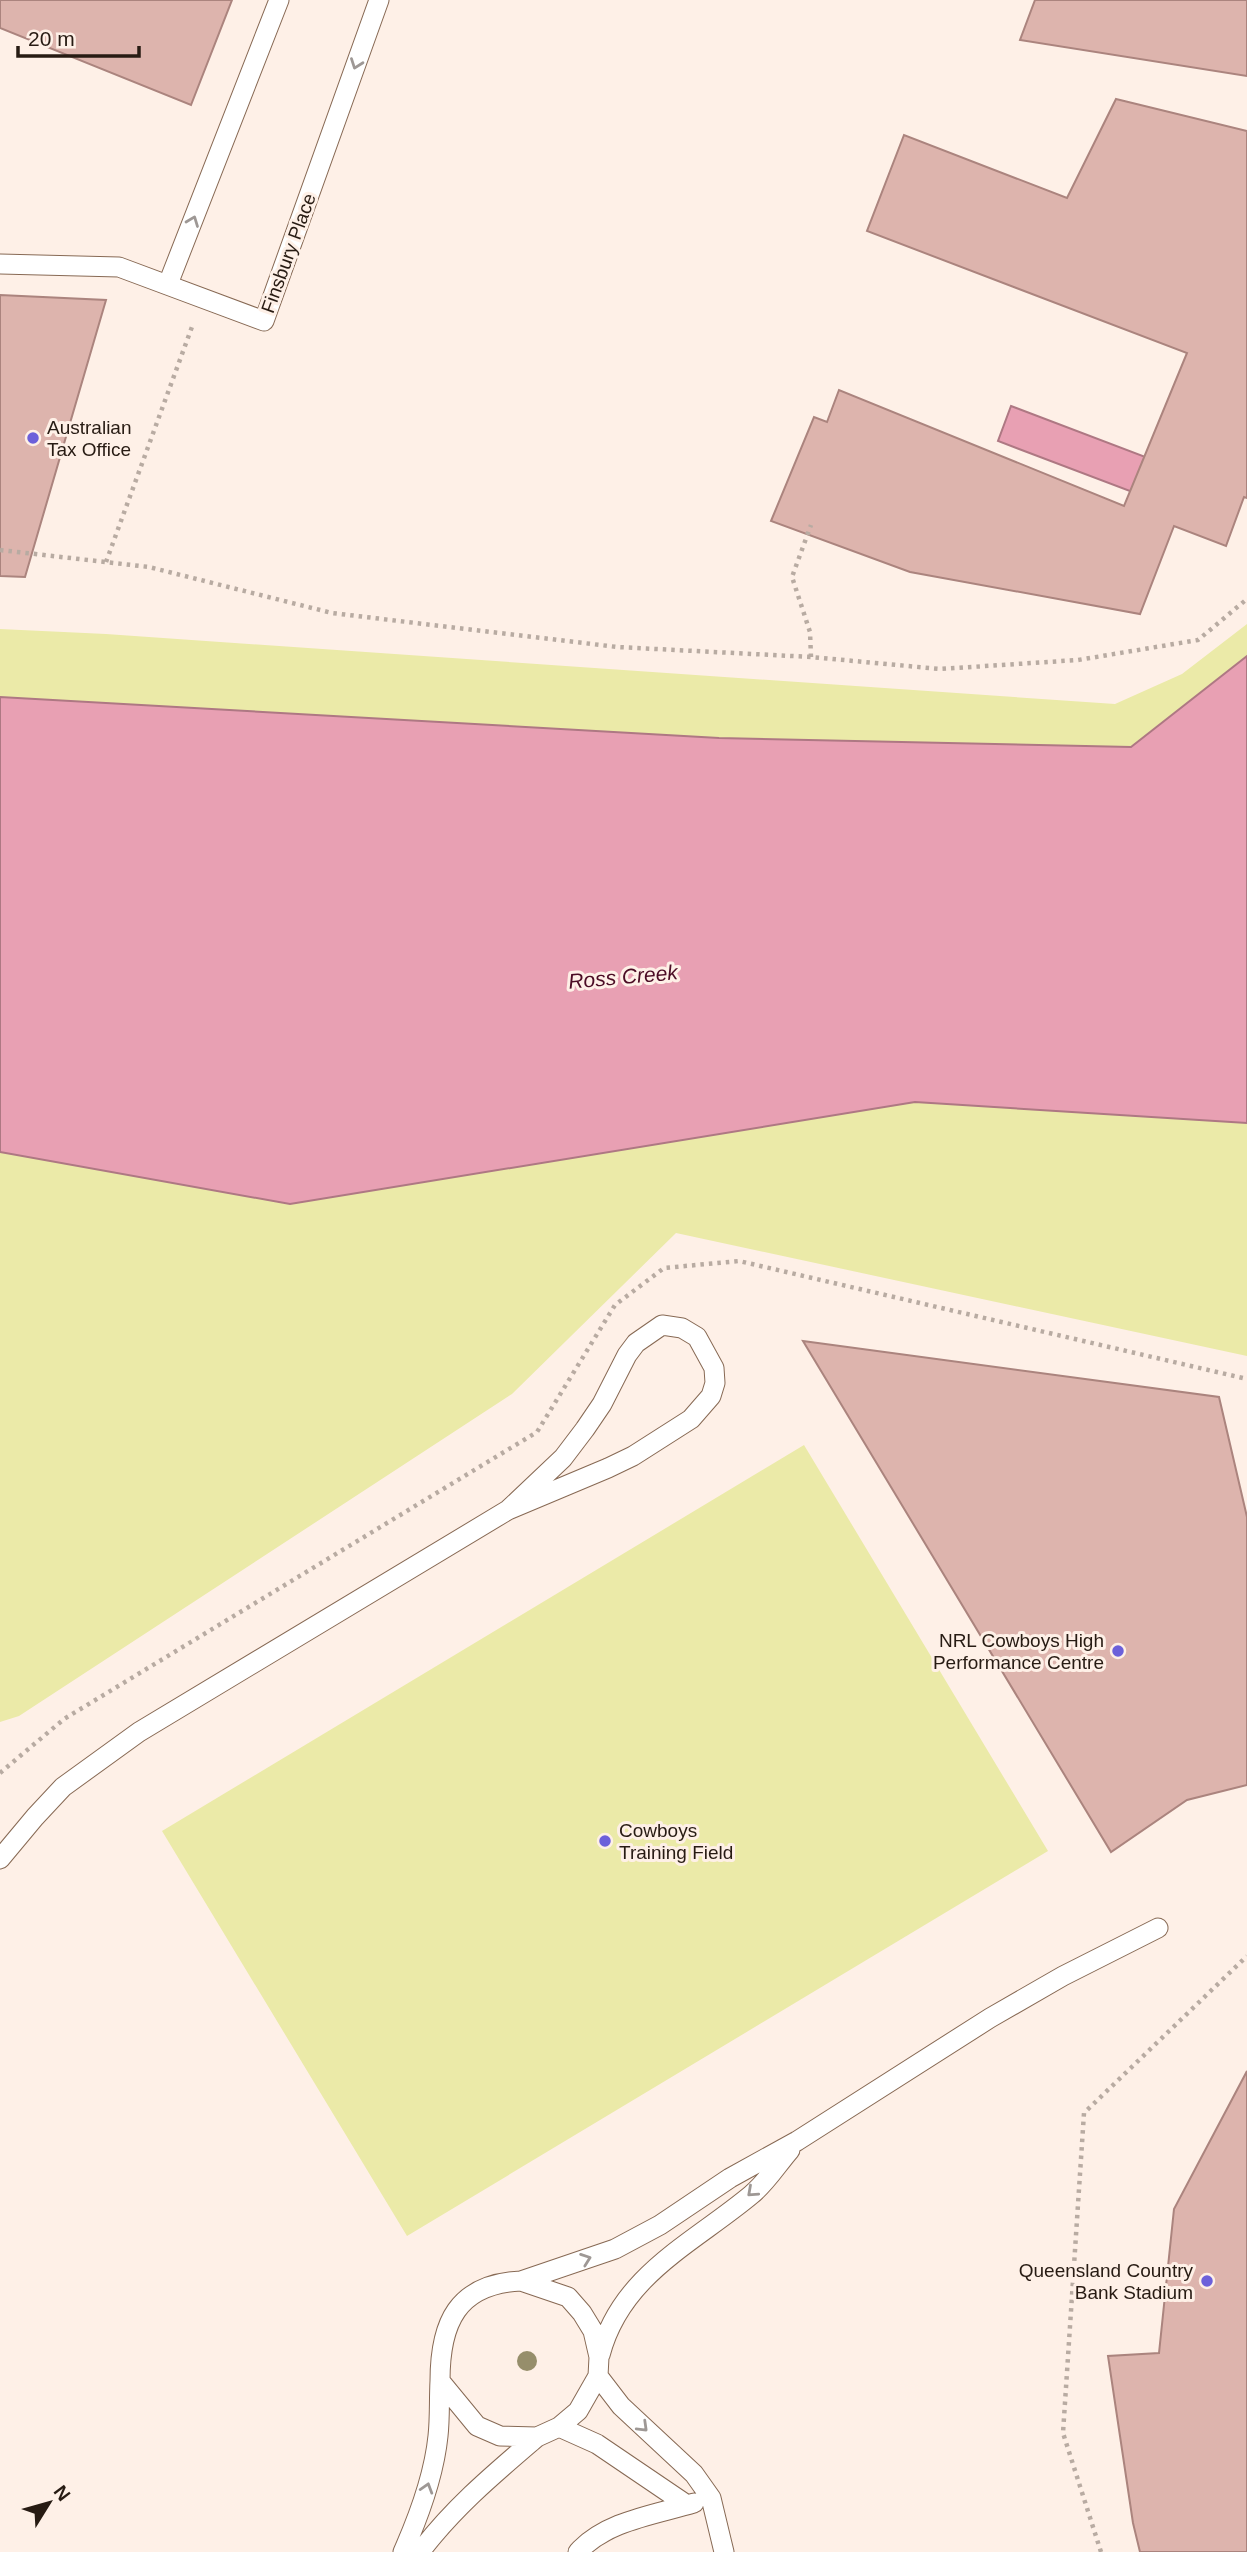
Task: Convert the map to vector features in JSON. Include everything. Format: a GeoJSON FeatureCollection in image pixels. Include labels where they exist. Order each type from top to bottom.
{"type":"FeatureCollection","features":[{"type":"Feature","properties":{"kind":"lane"},"geometry":{"type":"LineString","coordinates":[[168,284],[279,0]]}},
{"type":"Feature","properties":{"kind":"lane","name":"Finsbury Place"},"geometry":{"type":"LineString","coordinates":[[0,264],[119,267],[264,321],[379,0]]}},
{"type":"Feature","properties":{"kind":"lane"},"geometry":{"type":"LineString","coordinates":[[0,1859],[63,1787],[102,1757],[255,1661],[508,1510],[633,1456],[691,1419],[711,1396],[715,1383],[714,1368],[697,1337],[682,1328],[662,1325],[636,1343],[602,1404],[563,1458],[508,1510]]}},
{"type":"Feature","properties":{"kind":"lane"},"geometry":{"type":"LineString","coordinates":[[403,2552],[435,2460],[443,2335],[455,2311],[474,2293],[498,2282],[521,2281],[615,2249],[660,2225],[730,2178],[797,2141],[990,2018],[1063,1976],[1158,1928]]}},
{"type":"Feature","properties":{"kind":"lane"},"geometry":{"type":"LineString","coordinates":[[420,2552],[479,2486],[537,2437],[559,2427],[578,2412],[599,2366],[611,2322],[625,2299],[638,2283],[689,2240],[753,2193],[797,2141]]}},
{"type":"Feature","properties":{"kind":"lane"},"geometry":{"type":"LineString","coordinates":[[521,2281],[568,2297],[582,2312],[593,2331],[599,2366],[621,2406],[694,2473],[711,2498],[724,2552]]}},
{"type":"Feature","properties":{"kind":"lane"},"geometry":{"type":"LineString","coordinates":[[439,2381],[477,2426],[500,2436],[537,2437]]}},
{"type":"Feature","properties":{"kind":"lane"},"geometry":{"type":"LineString","coordinates":[[559,2427],[597,2444],[687,2505]]}},
{"type":"Feature","properties":{"kind":"lane"},"geometry":{"type":"LineString","coordinates":[[578,2552],[594,2536],[609,2528],[711,2498]]}},
{"type":"Feature","properties":{"kind":"path"},"geometry":{"type":"LineString","coordinates":[[106,562],[202,297]]}},
{"type":"Feature","properties":{"kind":"path"},"geometry":{"type":"LineString","coordinates":[[810,657],[810,632],[792,577],[811,525]]}},
{"type":"Feature","properties":{"kind":"path"},"geometry":{"type":"LineString","coordinates":[[0,550],[149,567],[332,614],[617,647],[810,657],[940,669],[1078,660],[1198,640],[1247,598]]}},
{"type":"Feature","properties":{"kind":"path"},"geometry":{"type":"LineString","coordinates":[[1101,2552],[1063,2433],[1084,2113],[1247,1956]]}},
{"type":"Feature","properties":{"kind":"shaded area"},"geometry":{"type":"Polygon","coordinates":[[[1247,624],[1247,656],[1131,747],[719,738],[0,697],[0,629],[106,634],[1115,704],[1182,674],[1247,624]]]}},
{"type":"Feature","properties":{"kind":"shaded area"},"geometry":{"type":"Polygon","coordinates":[[[915,1102],[1247,1123],[1247,1356],[676,1233],[512,1394],[19,1716],[0,1722],[0,1152],[290,1204],[915,1102]]]}},
{"type":"Feature","properties":{"kind":"shaded area","name":"Cowboys Training Field"},"geometry":{"type":"Polygon","coordinates":[[[804,1445],[1048,1851],[407,2236],[162,1831],[804,1445]]]}},
{"type":"Feature","properties":{"kind":"water"},"geometry":{"type":"Polygon","coordinates":[[[1011,406],[1156,461],[1143,496],[998,441],[1011,406]]]}},
{"type":"Feature","properties":{"kind":"water","name":"Ross Creek"},"geometry":{"type":"Polygon","coordinates":[[[1247,656],[1247,1123],[915,1102],[290,1204],[0,1152],[0,697],[719,738],[1131,747],[1247,656]]]}},
{"type":"Feature","properties":{"kind":"building"},"geometry":{"type":"Polygon","coordinates":[[[0,0],[232,0],[191,105],[0,28],[0,0]]]}},
{"type":"Feature","properties":{"kind":"building"},"geometry":{"type":"Polygon","coordinates":[[[1035,0],[1247,0],[1247,76],[1020,40],[1035,0]]]}},
{"type":"Feature","properties":{"kind":"building"},"geometry":{"type":"Polygon","coordinates":[[[1116,99],[1247,131],[1247,498],[1244,497],[1226,546],[1174,526],[1140,614],[910,572],[771,521],[814,417],[827,422],[839,390],[1124,506],[1187,353],[867,231],[904,135],[1067,198],[1116,99]]]}},
{"type":"Feature","properties":{"kind":"building","name":"Australian Tax Office"},"geometry":{"type":"Polygon","coordinates":[[[0,295],[106,300],[25,577],[0,576],[0,295]]]}},
{"type":"Feature","properties":{"kind":"building","name":"NRL Cowboys High Performance Centre"},"geometry":{"type":"Polygon","coordinates":[[[803,1341],[1219,1397],[1247,1517],[1247,1785],[1187,1800],[1111,1852],[803,1341]]]}},
{"type":"Feature","properties":{"kind":"building","name":"Queensland Country Bank Stadium"},"geometry":{"type":"Polygon","coordinates":[[[1247,2071],[1247,2552],[1140,2552],[1133,2523],[1108,2356],[1159,2353],[1174,2209],[1247,2071]]]}},
{"type":"Feature","properties":{"kind":"place","name":"Australian Tax Office"},"geometry":{"type":"Point","coordinates":[33,438]}},
{"type":"Feature","properties":{"kind":"place","name":"NRL Cowboys High Performance Centre"},"geometry":{"type":"Point","coordinates":[1118,1651]}},
{"type":"Feature","properties":{"kind":"place","name":"Cowboys Training Field"},"geometry":{"type":"Point","coordinates":[605,1841]}},
{"type":"Feature","properties":{"kind":"place","name":"Queensland Country Bank Stadium"},"geometry":{"type":"Point","coordinates":[1207,2281]}}]}
